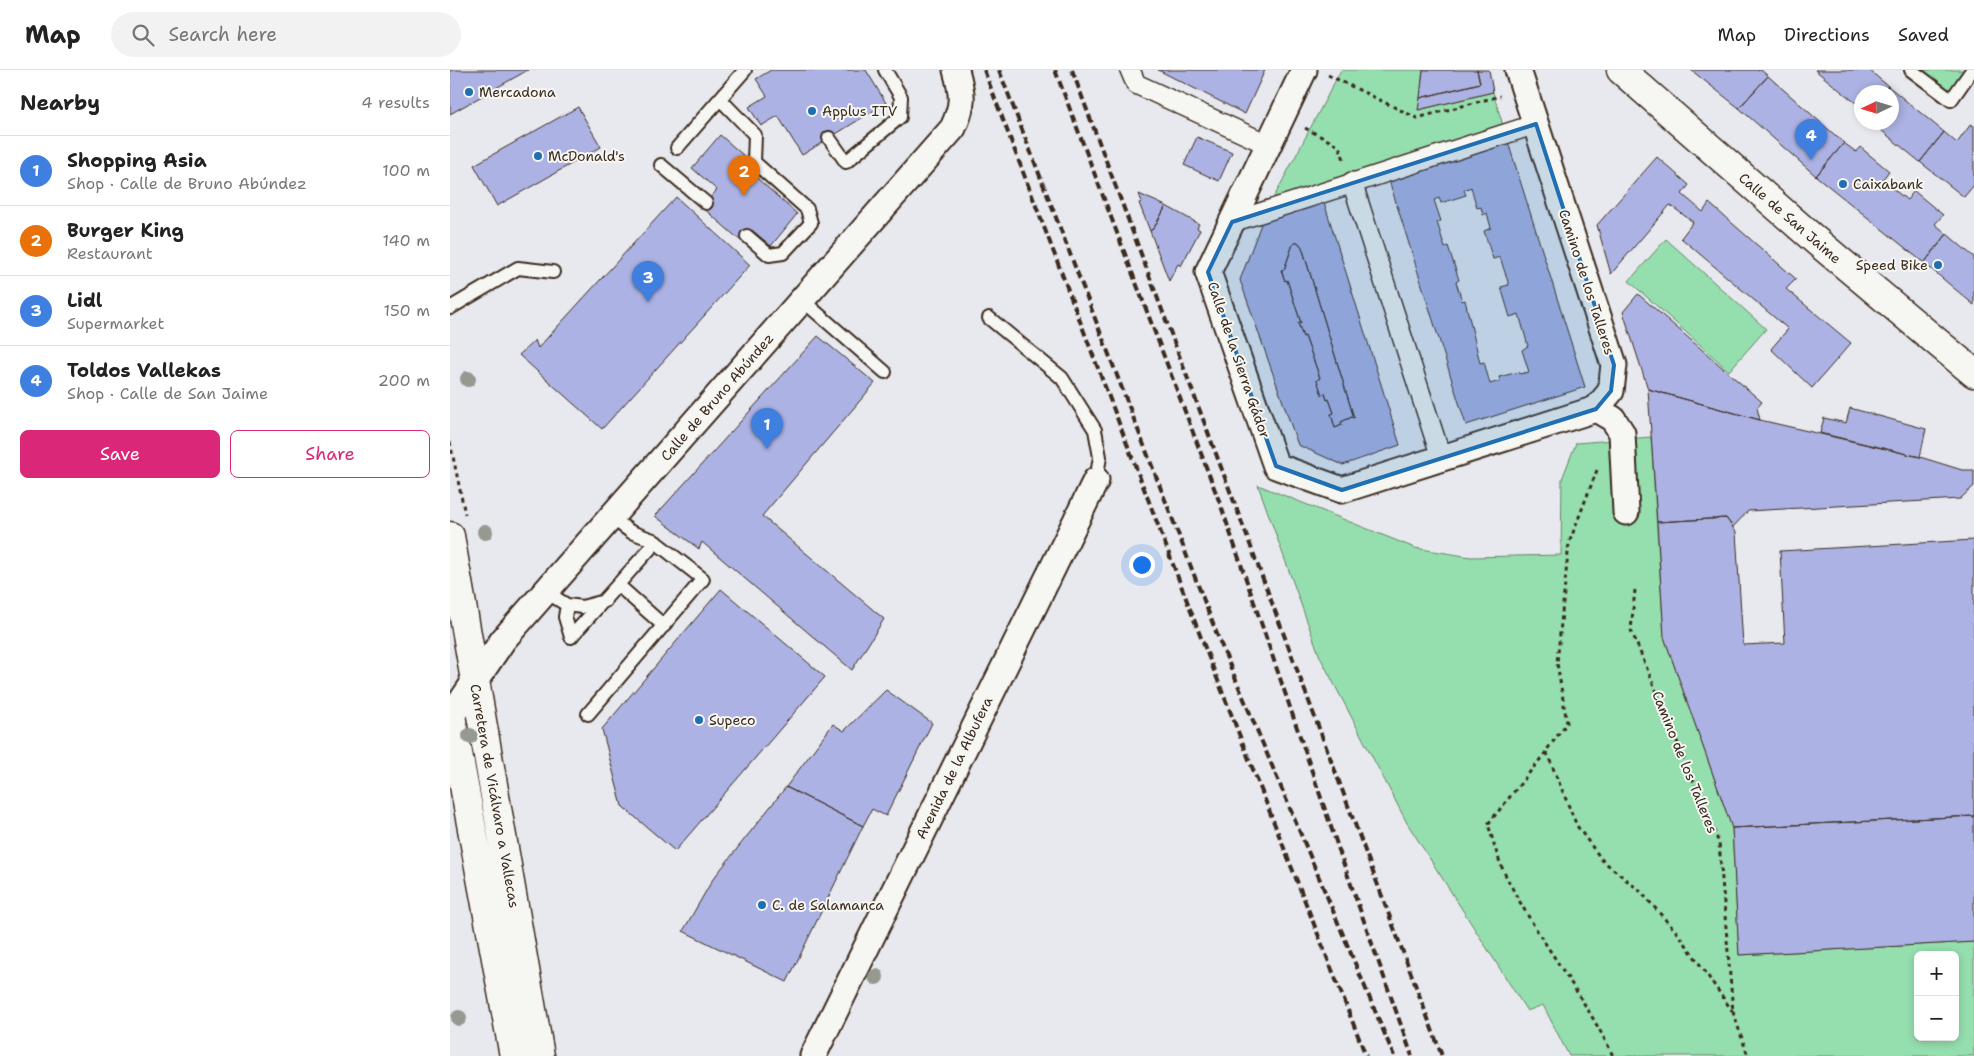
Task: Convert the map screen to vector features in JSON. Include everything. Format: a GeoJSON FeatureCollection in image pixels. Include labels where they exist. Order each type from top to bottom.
{"type":"FeatureCollection","features":[{"type":"Feature","properties":{"kind":"main road","name":"Calle de San Jaime"},"geometry":{"type":"LineString","coordinates":[[1622,73],[1815,240],[1974,373]]}},
{"type":"Feature","properties":{"kind":"main road","name":"Carretera de Vicálvaro a Vallecas"},"geometry":{"type":"LineString","coordinates":[[450,536],[540,1056]]}},
{"type":"Feature","properties":{"kind":"main road","name":"Carretera de Vicálvaro a Vallecas"},"geometry":{"type":"LineString","coordinates":[[450,715],[514,1056]]}},
{"type":"Feature","properties":{"kind":"street","name":"Calle de Bruno Abúndez"},"geometry":{"type":"LineString","coordinates":[[450,715],[476,683],[495,650],[953,128],[961,110],[961,88],[956,70]]}},
{"type":"Feature","properties":{"kind":"street"},"geometry":{"type":"LineString","coordinates":[[1130,70],[1136,84],[1269,145]]}},
{"type":"Feature","properties":{"kind":"street","name":"Calle de la Sierra Gádor"},"geometry":{"type":"LineString","coordinates":[[1315,72],[1282,116],[1208,272],[1276,466],[1342,490],[1442,460],[1596,409]]}},
{"type":"Feature","properties":{"kind":"street","name":"Camino de los Talleres"},"geometry":{"type":"LineString","coordinates":[[1521,80],[1614,365],[1612,391],[1596,409]]}},
{"type":"Feature","properties":{"kind":"street"},"geometry":{"type":"LineString","coordinates":[[1232,222],[1536,124]]}},
{"type":"Feature","properties":{"kind":"street"},"geometry":{"type":"LineString","coordinates":[[1352,182],[1442,460]]}},
{"type":"Feature","properties":{"kind":"street"},"geometry":{"type":"LineString","coordinates":[[1596,409],[1613,420],[1622,433],[1626,512]]}},
{"type":"Feature","properties":{"kind":"street","name":"Avenida de la Albufera"},"geometry":{"type":"LineString","coordinates":[[813,1056],[1096,480]]}},
{"type":"Feature","properties":{"kind":"lane"},"geometry":{"type":"LineString","coordinates":[[676,148],[745,70]]}},
{"type":"Feature","properties":{"kind":"lane"},"geometry":{"type":"LineString","coordinates":[[829,138],[846,162],[900,117],[901,97],[886,70]]}},
{"type":"Feature","properties":{"kind":"lane"},"geometry":{"type":"LineString","coordinates":[[1911,70],[1950,100],[1972,70]]}},
{"type":"Feature","properties":{"kind":"lane"},"geometry":{"type":"LineString","coordinates":[[720,99],[755,134],[754,162],[807,209],[811,223],[783,253],[769,255],[747,236]]}},
{"type":"Feature","properties":{"kind":"lane"},"geometry":{"type":"LineString","coordinates":[[661,165],[706,202]]}},
{"type":"Feature","properties":{"kind":"lane"},"geometry":{"type":"LineString","coordinates":[[450,308],[518,268],[553,272]]}},
{"type":"Feature","properties":{"kind":"lane"},"geometry":{"type":"LineString","coordinates":[[801,299],[884,372]]}},
{"type":"Feature","properties":{"kind":"lane"},"geometry":{"type":"LineString","coordinates":[[989,318],[1062,378],[1094,430],[1100,457],[1096,480]]}},
{"type":"Feature","properties":{"kind":"lane"},"geometry":{"type":"LineString","coordinates":[[588,714],[703,579],[656,542],[631,532],[612,518]]}},
{"type":"Feature","properties":{"kind":"lane"},"geometry":{"type":"LineString","coordinates":[[567,605],[565,617],[571,637],[656,542]]}},
{"type":"Feature","properties":{"kind":"lane"},"geometry":{"type":"LineString","coordinates":[[618,585],[664,626]]}},
{"type":"Feature","properties":{"kind":"lane"},"geometry":{"type":"LineString","coordinates":[[546,592],[567,605],[582,607],[605,600]]}},
{"type":"Feature","properties":{"kind":"path"},"geometry":{"type":"LineString","coordinates":[[1315,72],[1417,118],[1521,80]]}},
{"type":"Feature","properties":{"kind":"path"},"geometry":{"type":"LineString","coordinates":[[1282,116],[1338,146],[1352,182]]}},
{"type":"Feature","properties":{"kind":"path"},"geometry":{"type":"LineString","coordinates":[[1600,462],[1569,543],[1557,663],[1567,723],[1488,824],[1503,870],[1528,916],[1596,1020],[1613,1056]]}},
{"type":"Feature","properties":{"kind":"path","name":"Camino de los Talleres"},"geometry":{"type":"LineString","coordinates":[[1635,590],[1631,630],[1718,843],[1732,1012],[1748,1056]]}},
{"type":"Feature","properties":{"kind":"path"},"geometry":{"type":"LineString","coordinates":[[1546,751],[1577,826],[1602,860],[1640,891],[1680,936],[1732,1012]]}},
{"type":"Feature","properties":{"kind":"highlighted area"},"geometry":{"type":"Polygon","coordinates":[[[1536,124],[1614,365],[1611,391],[1596,409],[1342,490],[1276,466],[1208,272],[1232,222],[1536,124]]]}},
{"type":"Feature","properties":{"kind":"green space"},"geometry":{"type":"Polygon","coordinates":[[[1341,70],[1423,70],[1419,110],[1493,92],[1507,139],[1264,216],[1341,70]]]}},
{"type":"Feature","properties":{"kind":"green space"},"geometry":{"type":"Polygon","coordinates":[[[1921,70],[1967,70],[1950,92],[1921,70]]]}},
{"type":"Feature","properties":{"kind":"green space"},"geometry":{"type":"Polygon","coordinates":[[[1666,239],[1766,329],[1729,371],[1629,281],[1666,239]]]}},
{"type":"Feature","properties":{"kind":"green space"},"geometry":{"type":"Polygon","coordinates":[[[1651,437],[1664,637],[1732,828],[1739,955],[1974,942],[1974,1056],[1569,1056],[1543,1005],[1527,1011],[1407,823],[1320,657],[1258,485],[1415,548],[1471,557],[1561,555],[1562,479],[1576,443],[1651,437]]]}},
{"type":"Feature","properties":{"kind":"building","name":"Mercadona"},"geometry":{"type":"Polygon","coordinates":[[[450,70],[528,70],[450,114],[450,70]]]}},
{"type":"Feature","properties":{"kind":"building","name":"Applus ITV"},"geometry":{"type":"Polygon","coordinates":[[[771,70],[866,70],[886,103],[802,155],[778,116],[761,126],[749,107],[767,96],[756,79],[771,70]]]}},
{"type":"Feature","properties":{"kind":"building"},"geometry":{"type":"Polygon","coordinates":[[[1158,70],[1265,70],[1245,114],[1158,70]]]}},
{"type":"Feature","properties":{"kind":"building"},"geometry":{"type":"Polygon","coordinates":[[[1423,70],[1477,70],[1480,83],[1420,98],[1423,70]]]}},
{"type":"Feature","properties":{"kind":"building"},"geometry":{"type":"Polygon","coordinates":[[[1477,70],[1489,70],[1493,92],[1418,110],[1420,98],[1480,83],[1477,70]]]}},
{"type":"Feature","properties":{"kind":"building"},"geometry":{"type":"Polygon","coordinates":[[[1691,70],[1761,70],[1768,76],[1739,108],[1691,70]]]}},
{"type":"Feature","properties":{"kind":"building"},"geometry":{"type":"Polygon","coordinates":[[[1815,70],[1869,70],[1887,85],[1854,85],[1854,102],[1815,70]]]}},
{"type":"Feature","properties":{"kind":"building"},"geometry":{"type":"Polygon","coordinates":[[[1768,76],[1844,143],[1816,176],[1739,108],[1768,76]]]}},
{"type":"Feature","properties":{"kind":"building"},"geometry":{"type":"Polygon","coordinates":[[[1899,95],[1944,132],[1920,162],[1881,130],[1899,130],[1899,95]]]}},
{"type":"Feature","properties":{"kind":"building","name":"McDonald's"},"geometry":{"type":"Polygon","coordinates":[[[578,107],[601,147],[497,206],[474,165],[578,107]]]}},
{"type":"Feature","properties":{"kind":"building"},"geometry":{"type":"Polygon","coordinates":[[[1971,124],[1974,126],[1974,185],[1964,197],[1920,162],[1944,132],[1957,143],[1971,124]]]}},
{"type":"Feature","properties":{"kind":"building"},"geometry":{"type":"Polygon","coordinates":[[[720,135],[743,155],[738,161],[797,214],[771,246],[752,230],[742,242],[702,207],[717,190],[692,168],[720,135]]]}},
{"type":"Feature","properties":{"kind":"building"},"geometry":{"type":"Polygon","coordinates":[[[1197,137],[1232,152],[1219,181],[1184,165],[1197,137]]]}},
{"type":"Feature","properties":{"kind":"building"},"geometry":{"type":"Polygon","coordinates":[[[1507,139],[1585,387],[1466,425],[1388,177],[1507,139]],[[1471,187],[1464,190],[1466,195],[1441,203],[1439,198],[1434,200],[1441,221],[1437,222],[1445,248],[1448,246],[1459,280],[1456,282],[1462,301],[1465,300],[1480,363],[1484,362],[1490,384],[1500,381],[1499,377],[1519,372],[1520,374],[1529,372],[1522,350],[1528,346],[1519,314],[1510,317],[1501,287],[1509,285],[1500,257],[1493,259],[1484,231],[1491,228],[1487,213],[1483,215],[1481,207],[1477,208],[1471,187]]]}},
{"type":"Feature","properties":{"kind":"building"},"geometry":{"type":"Polygon","coordinates":[[[1844,143],[1856,152],[1860,147],[1889,171],[1882,180],[1907,200],[1914,191],[1943,215],[1935,224],[1947,234],[1924,263],[1816,176],[1844,143]]]}},
{"type":"Feature","properties":{"kind":"building"},"geometry":{"type":"Polygon","coordinates":[[[1657,157],[1689,185],[1682,194],[1703,212],[1709,203],[1796,279],[1786,289],[1851,343],[1812,388],[1771,349],[1788,329],[1681,238],[1693,222],[1670,205],[1611,274],[1597,225],[1657,157]]]}},
{"type":"Feature","properties":{"kind":"building"},"geometry":{"type":"Polygon","coordinates":[[[1139,194],[1166,206],[1154,228],[1150,231],[1139,203],[1142,202],[1139,194]]]}},
{"type":"Feature","properties":{"kind":"building"},"geometry":{"type":"Polygon","coordinates":[[[676,197],[750,265],[602,429],[519,355],[535,340],[538,348],[676,197]]]}},
{"type":"Feature","properties":{"kind":"building"},"geometry":{"type":"Polygon","coordinates":[[[1323,199],[1400,445],[1343,465],[1298,445],[1240,280],[1264,216],[1323,199]],[[1298,242],[1293,244],[1284,270],[1281,270],[1285,281],[1287,280],[1301,323],[1298,323],[1303,337],[1305,336],[1320,378],[1317,380],[1322,395],[1325,393],[1327,400],[1329,399],[1334,413],[1331,414],[1335,428],[1342,425],[1341,422],[1352,417],[1354,418],[1302,247],[1298,242]]]}},
{"type":"Feature","properties":{"kind":"building"},"geometry":{"type":"Polygon","coordinates":[[[1166,206],[1199,224],[1197,228],[1200,230],[1181,266],[1178,264],[1169,281],[1150,231],[1154,228],[1166,206]]]}},
{"type":"Feature","properties":{"kind":"building"},"geometry":{"type":"Polygon","coordinates":[[[1947,234],[1974,257],[1974,305],[1924,263],[1947,234]]]}},
{"type":"Feature","properties":{"kind":"building"},"geometry":{"type":"Polygon","coordinates":[[[1298,242],[1302,247],[1354,418],[1352,417],[1341,422],[1342,425],[1335,428],[1331,414],[1334,413],[1329,399],[1327,400],[1325,393],[1322,395],[1317,380],[1320,378],[1305,336],[1303,337],[1298,323],[1301,323],[1287,280],[1285,281],[1281,270],[1284,270],[1293,244],[1298,242]]]}},
{"type":"Feature","properties":{"kind":"building"},"geometry":{"type":"Polygon","coordinates":[[[1638,294],[1762,402],[1757,408],[1760,420],[1648,389],[1623,312],[1638,294]]]}},
{"type":"Feature","properties":{"kind":"building"},"geometry":{"type":"Polygon","coordinates":[[[818,336],[875,383],[762,516],[884,619],[852,670],[702,542],[699,549],[655,516],[818,336]]]}},
{"type":"Feature","properties":{"kind":"building"},"geometry":{"type":"Polygon","coordinates":[[[1648,389],[1760,420],[1920,457],[1962,470],[1974,470],[1974,486],[1960,499],[1748,511],[1733,527],[1726,518],[1657,522],[1648,389]]]}},
{"type":"Feature","properties":{"kind":"building"},"geometry":{"type":"Polygon","coordinates":[[[1850,408],[1926,429],[1920,457],[1820,433],[1824,418],[1846,423],[1850,408]]]}},
{"type":"Feature","properties":{"kind":"building"},"geometry":{"type":"Polygon","coordinates":[[[1726,518],[1736,532],[1743,645],[1785,643],[1780,551],[1974,540],[1974,816],[1732,828],[1664,637],[1657,522],[1726,518]]]}},
{"type":"Feature","properties":{"kind":"building","name":"Supeco"},"geometry":{"type":"Polygon","coordinates":[[[721,589],[825,677],[675,851],[622,806],[602,729],[721,589]]]}},
{"type":"Feature","properties":{"kind":"building"},"geometry":{"type":"Polygon","coordinates":[[[886,690],[932,723],[886,816],[872,809],[863,826],[786,787],[833,724],[844,731],[886,690]]]}},
{"type":"Feature","properties":{"kind":"building","name":"C. de Salamanca"},"geometry":{"type":"Polygon","coordinates":[[[786,787],[863,826],[787,982],[683,931],[713,879],[786,787]]]}},
{"type":"Feature","properties":{"kind":"building"},"geometry":{"type":"Polygon","coordinates":[[[1974,816],[1974,942],[1739,955],[1732,828],[1974,816]]]}},
{"type":"Feature","properties":{"kind":"railway"},"geometry":{"type":"LineString","coordinates":[[984,70],[1200,635],[1366,1056]]}},
{"type":"Feature","properties":{"kind":"railway"},"geometry":{"type":"LineString","coordinates":[[999,70],[1220,642],[1394,1056]]}},
{"type":"Feature","properties":{"kind":"railway"},"geometry":{"type":"LineString","coordinates":[[1055,70],[1221,506],[1343,862],[1412,1056]]}},
{"type":"Feature","properties":{"kind":"railway"},"geometry":{"type":"LineString","coordinates":[[1072,70],[1442,1056]]}},
{"type":"Feature","properties":{"kind":"place","name":"Mercadona"},"geometry":{"type":"Point","coordinates":[469,92]}},
{"type":"Feature","properties":{"kind":"place","name":"Applus ITV"},"geometry":{"type":"Point","coordinates":[812,111]}},
{"type":"Feature","properties":{"kind":"place","name":"McDonald's"},"geometry":{"type":"Point","coordinates":[538,156]}},
{"type":"Feature","properties":{"kind":"place","name":"Toldos Vallekas"},"geometry":{"type":"Point","coordinates":[1811,160]}},
{"type":"Feature","properties":{"kind":"place","name":"Caixabank"},"geometry":{"type":"Point","coordinates":[1843,184]}},
{"type":"Feature","properties":{"kind":"place","name":"Burger King"},"geometry":{"type":"Point","coordinates":[744,196]}},
{"type":"Feature","properties":{"kind":"place","name":"Speed Bike"},"geometry":{"type":"Point","coordinates":[1938,265]}},
{"type":"Feature","properties":{"kind":"place","name":"Lidl"},"geometry":{"type":"Point","coordinates":[648,302]}},
{"type":"Feature","properties":{"kind":"place","name":"Shopping Asia"},"geometry":{"type":"Point","coordinates":[767,449]}},
{"type":"Feature","properties":{"kind":"place","name":"Supeco"},"geometry":{"type":"Point","coordinates":[699,720]}},
{"type":"Feature","properties":{"kind":"place","name":"C. de Salamanca"},"geometry":{"type":"Point","coordinates":[762,905]}}]}
